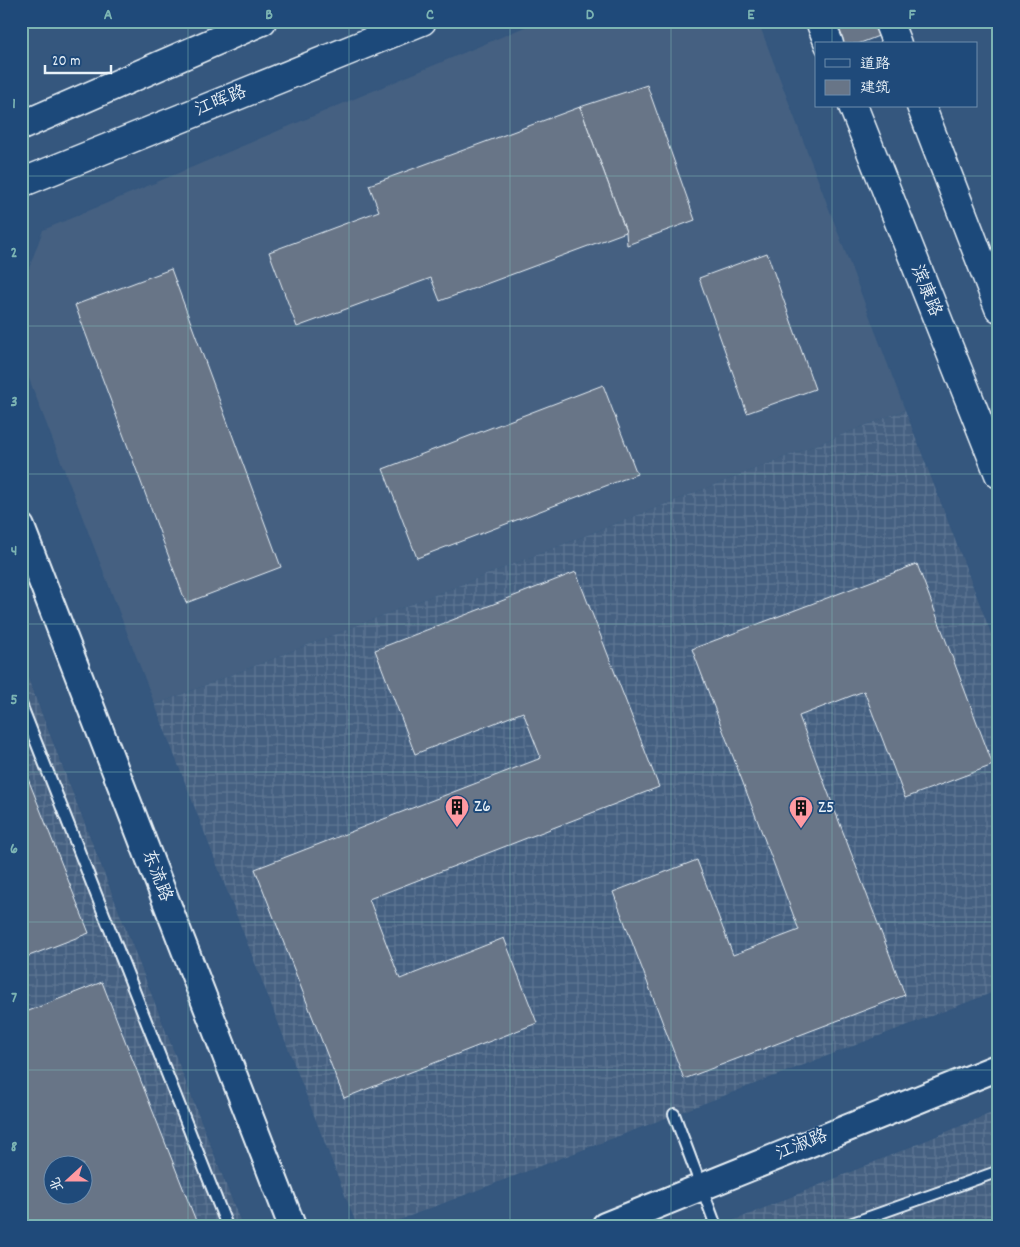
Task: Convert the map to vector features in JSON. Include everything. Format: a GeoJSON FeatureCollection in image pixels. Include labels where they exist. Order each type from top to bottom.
{"type":"FeatureCollection","features":[{"type":"Feature","properties":{"kind":"main road"},"geometry":{"type":"LineString","coordinates":[[21,126],[262,21]]}},
{"type":"Feature","properties":{"kind":"main road","name":"江晖路"},"geometry":{"type":"LineString","coordinates":[[21,183],[422,21]]}},
{"type":"Feature","properties":{"kind":"main road"},"geometry":{"type":"LineString","coordinates":[[820,21],[828,42]]}},
{"type":"Feature","properties":{"kind":"main road"},"geometry":{"type":"LineString","coordinates":[[888,21],[896,42]]}},
{"type":"Feature","properties":{"kind":"main road","name":"滨康路"},"geometry":{"type":"LineString","coordinates":[[854,108],[999,474]]}},
{"type":"Feature","properties":{"kind":"main road"},"geometry":{"type":"LineString","coordinates":[[922,108],[999,308]]}},
{"type":"Feature","properties":{"kind":"street","name":"东流路"},"geometry":{"type":"LineString","coordinates":[[21,526],[28,562],[292,1226]]}},
{"type":"Feature","properties":{"kind":"street","name":"江淑路"},"geometry":{"type":"LineString","coordinates":[[605,1226],[999,1067]]}},
{"type":"Feature","properties":{"kind":"lane"},"geometry":{"type":"LineString","coordinates":[[21,704],[227,1226]]}},
{"type":"Feature","properties":{"kind":"lane"},"geometry":{"type":"LineString","coordinates":[[674,1114],[716,1226]]}},
{"type":"Feature","properties":{"kind":"lane"},"geometry":{"type":"LineString","coordinates":[[844,1226],[999,1171]]}},
{"type":"Feature","properties":{"kind":"shaded area"},"geometry":{"type":"Polygon","coordinates":[[[539,21],[758,21],[905,410],[155,705],[21,358],[21,290],[43,230],[539,21]]]}},
{"type":"Feature","properties":{"kind":"shaded area"},"geometry":{"type":"Polygon","coordinates":[[[905,410],[999,654],[999,990],[384,1226],[357,1226],[155,705],[905,410]]]}},
{"type":"Feature","properties":{"kind":"shaded area"},"geometry":{"type":"Polygon","coordinates":[[[21,661],[242,1226],[21,1226],[21,661]]]}},
{"type":"Feature","properties":{"kind":"shaded area"},"geometry":{"type":"Polygon","coordinates":[[[999,1110],[999,1226],[721,1226],[999,1110]]]}},
{"type":"Feature","properties":{"kind":"building"},"geometry":{"type":"Polygon","coordinates":[[[811,21],[891,21],[894,30],[863,42],[819,42],[811,21]]]}},
{"type":"Feature","properties":{"kind":"building"},"geometry":{"type":"Polygon","coordinates":[[[647,85],[695,220],[627,245],[626,232],[580,107],[647,85]]]}},
{"type":"Feature","properties":{"kind":"building"},"geometry":{"type":"Polygon","coordinates":[[[580,107],[626,232],[440,301],[431,278],[297,327],[269,252],[379,211],[369,185],[580,107]]]}},
{"type":"Feature","properties":{"kind":"building"},"geometry":{"type":"Polygon","coordinates":[[[767,253],[815,389],[747,413],[699,278],[767,253]]]}},
{"type":"Feature","properties":{"kind":"building"},"geometry":{"type":"Polygon","coordinates":[[[171,269],[281,567],[186,603],[75,305],[171,269]]]}},
{"type":"Feature","properties":{"kind":"building"},"geometry":{"type":"Polygon","coordinates":[[[603,385],[637,474],[417,558],[383,469],[603,385]]]}},
{"type":"Feature","properties":{"kind":"building","name":"Z5"},"geometry":{"type":"Polygon","coordinates":[[[917,564],[993,765],[905,798],[864,691],[799,716],[905,995],[684,1079],[613,892],[697,860],[733,955],[799,930],[692,649],[917,564]]]}},
{"type":"Feature","properties":{"kind":"building","name":"Z6"},"geometry":{"type":"Polygon","coordinates":[[[576,572],[659,787],[369,899],[400,979],[504,938],[537,1023],[344,1098],[255,869],[541,758],[523,712],[415,754],[375,650],[576,572]]]}},
{"type":"Feature","properties":{"kind":"building"},"geometry":{"type":"Polygon","coordinates":[[[21,761],[89,933],[21,959],[21,761]]]}},
{"type":"Feature","properties":{"kind":"building"},"geometry":{"type":"Polygon","coordinates":[[[102,982],[198,1226],[21,1226],[21,1014],[102,982]]]}},
{"type":"Feature","properties":{"kind":"place","name":"Z6"},"geometry":{"type":"Point","coordinates":[457,828]}},
{"type":"Feature","properties":{"kind":"place","name":"Z5"},"geometry":{"type":"Point","coordinates":[801,829]}}]}
